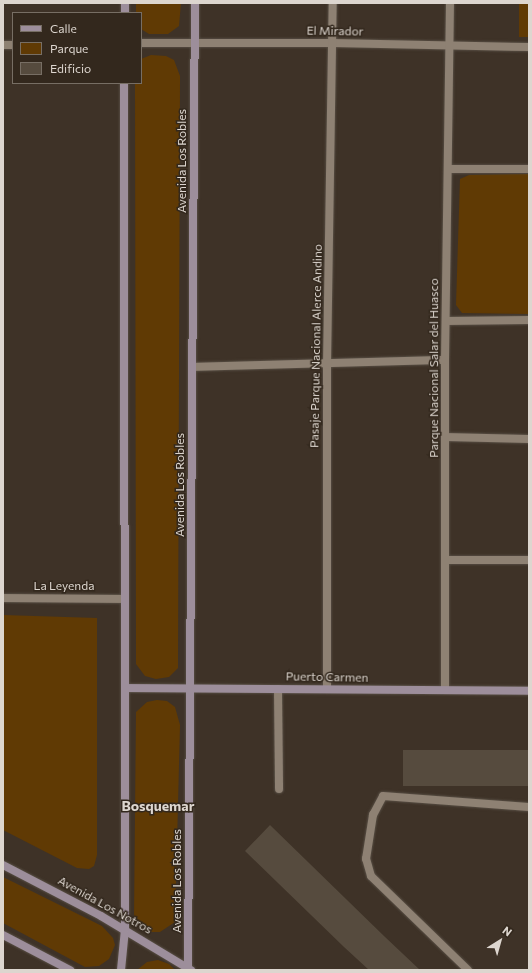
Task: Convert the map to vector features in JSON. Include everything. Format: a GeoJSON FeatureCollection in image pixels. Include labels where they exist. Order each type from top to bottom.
{"type":"FeatureCollection","features":[{"type":"Feature","properties":{"kind":"street","name":"Avenida Los Robles"},"geometry":{"type":"LineString","coordinates":[[190,969],[190,688],[195,3]]}},
{"type":"Feature","properties":{"kind":"street","name":"Pasaje Parque Nacional Alerce Andino"},"geometry":{"type":"LineString","coordinates":[[327,689],[327,365],[334,3]]}},
{"type":"Feature","properties":{"kind":"street","name":"Parque Nacional Salar del Huasco"},"geometry":{"type":"LineString","coordinates":[[445,690],[445,360],[449,169],[450,3]]}},
{"type":"Feature","properties":{"kind":"street","name":"El Mirador"},"geometry":{"type":"LineString","coordinates":[[142,43],[333,43],[529,47]]}},
{"type":"Feature","properties":{"kind":"street"},"geometry":{"type":"LineString","coordinates":[[121,970],[125,929],[126,688],[124,599],[124,84]]}},
{"type":"Feature","properties":{"kind":"street"},"geometry":{"type":"LineString","coordinates":[[449,169],[529,169]]}},
{"type":"Feature","properties":{"kind":"street"},"geometry":{"type":"LineString","coordinates":[[446,321],[529,320]]}},
{"type":"Feature","properties":{"kind":"street"},"geometry":{"type":"LineString","coordinates":[[192,367],[327,365],[445,360]]}},
{"type":"Feature","properties":{"kind":"street"},"geometry":{"type":"LineString","coordinates":[[445,438],[529,439]]}},
{"type":"Feature","properties":{"kind":"street"},"geometry":{"type":"LineString","coordinates":[[446,560],[529,560]]}},
{"type":"Feature","properties":{"kind":"street","name":"La Leyenda"},"geometry":{"type":"LineString","coordinates":[[3,598],[124,599]]}},
{"type":"Feature","properties":{"kind":"street","name":"Puerto Carmen"},"geometry":{"type":"LineString","coordinates":[[126,688],[529,691]]}},
{"type":"Feature","properties":{"kind":"street"},"geometry":{"type":"LineString","coordinates":[[278,689],[279,789]]}},
{"type":"Feature","properties":{"kind":"street"},"geometry":{"type":"LineString","coordinates":[[468,970],[371,876],[366,859],[373,815],[383,796],[529,807]]}},
{"type":"Feature","properties":{"kind":"street","name":"Avenida Los Notros"},"geometry":{"type":"LineString","coordinates":[[3,864],[125,929],[190,969]]}},
{"type":"Feature","properties":{"kind":"street"},"geometry":{"type":"LineString","coordinates":[[3,935],[70,970]]}},
{"type":"Feature","properties":{"kind":"green space"},"geometry":{"type":"Polygon","coordinates":[[[136,3],[181,3],[179,26],[168,34],[149,34],[142,30],[142,12],[136,12],[136,3]]]}},
{"type":"Feature","properties":{"kind":"green space"},"geometry":{"type":"Polygon","coordinates":[[[519,3],[529,3],[529,37],[519,37],[519,3]]]}},
{"type":"Feature","properties":{"kind":"green space"},"geometry":{"type":"Polygon","coordinates":[[[151,55],[166,56],[174,60],[180,76],[178,668],[169,677],[156,679],[145,676],[136,664],[135,84],[142,84],[142,59],[151,55]]]}},
{"type":"Feature","properties":{"kind":"green space"},"geometry":{"type":"Polygon","coordinates":[[[529,174],[529,314],[462,313],[456,305],[460,179],[469,175],[529,174]]]}},
{"type":"Feature","properties":{"kind":"green space"},"geometry":{"type":"Polygon","coordinates":[[[3,615],[97,618],[97,855],[94,866],[89,869],[77,868],[3,830],[3,615]]]}},
{"type":"Feature","properties":{"kind":"green space"},"geometry":{"type":"Polygon","coordinates":[[[157,700],[167,701],[175,707],[180,725],[175,922],[160,932],[152,932],[134,919],[136,712],[147,702],[157,700]]]}},
{"type":"Feature","properties":{"kind":"green space"},"geometry":{"type":"Polygon","coordinates":[[[3,877],[102,926],[113,938],[115,945],[109,959],[99,966],[85,967],[3,923],[3,877]]]}},
{"type":"Feature","properties":{"kind":"green space"},"geometry":{"type":"Polygon","coordinates":[[[158,960],[169,964],[175,970],[137,970],[147,962],[158,960]]]}},
{"type":"Feature","properties":{"kind":"building"},"geometry":{"type":"Polygon","coordinates":[[[403,750],[529,750],[529,786],[403,786],[403,750]]]}},
{"type":"Feature","properties":{"kind":"building"},"geometry":{"type":"Polygon","coordinates":[[[270,825],[420,970],[369,970],[344,947],[245,851],[270,825]]]}},
{"type":"Feature","properties":{"kind":"district","name":"Bosquemar"},"geometry":{"type":"Point","coordinates":[158,806]}}]}
